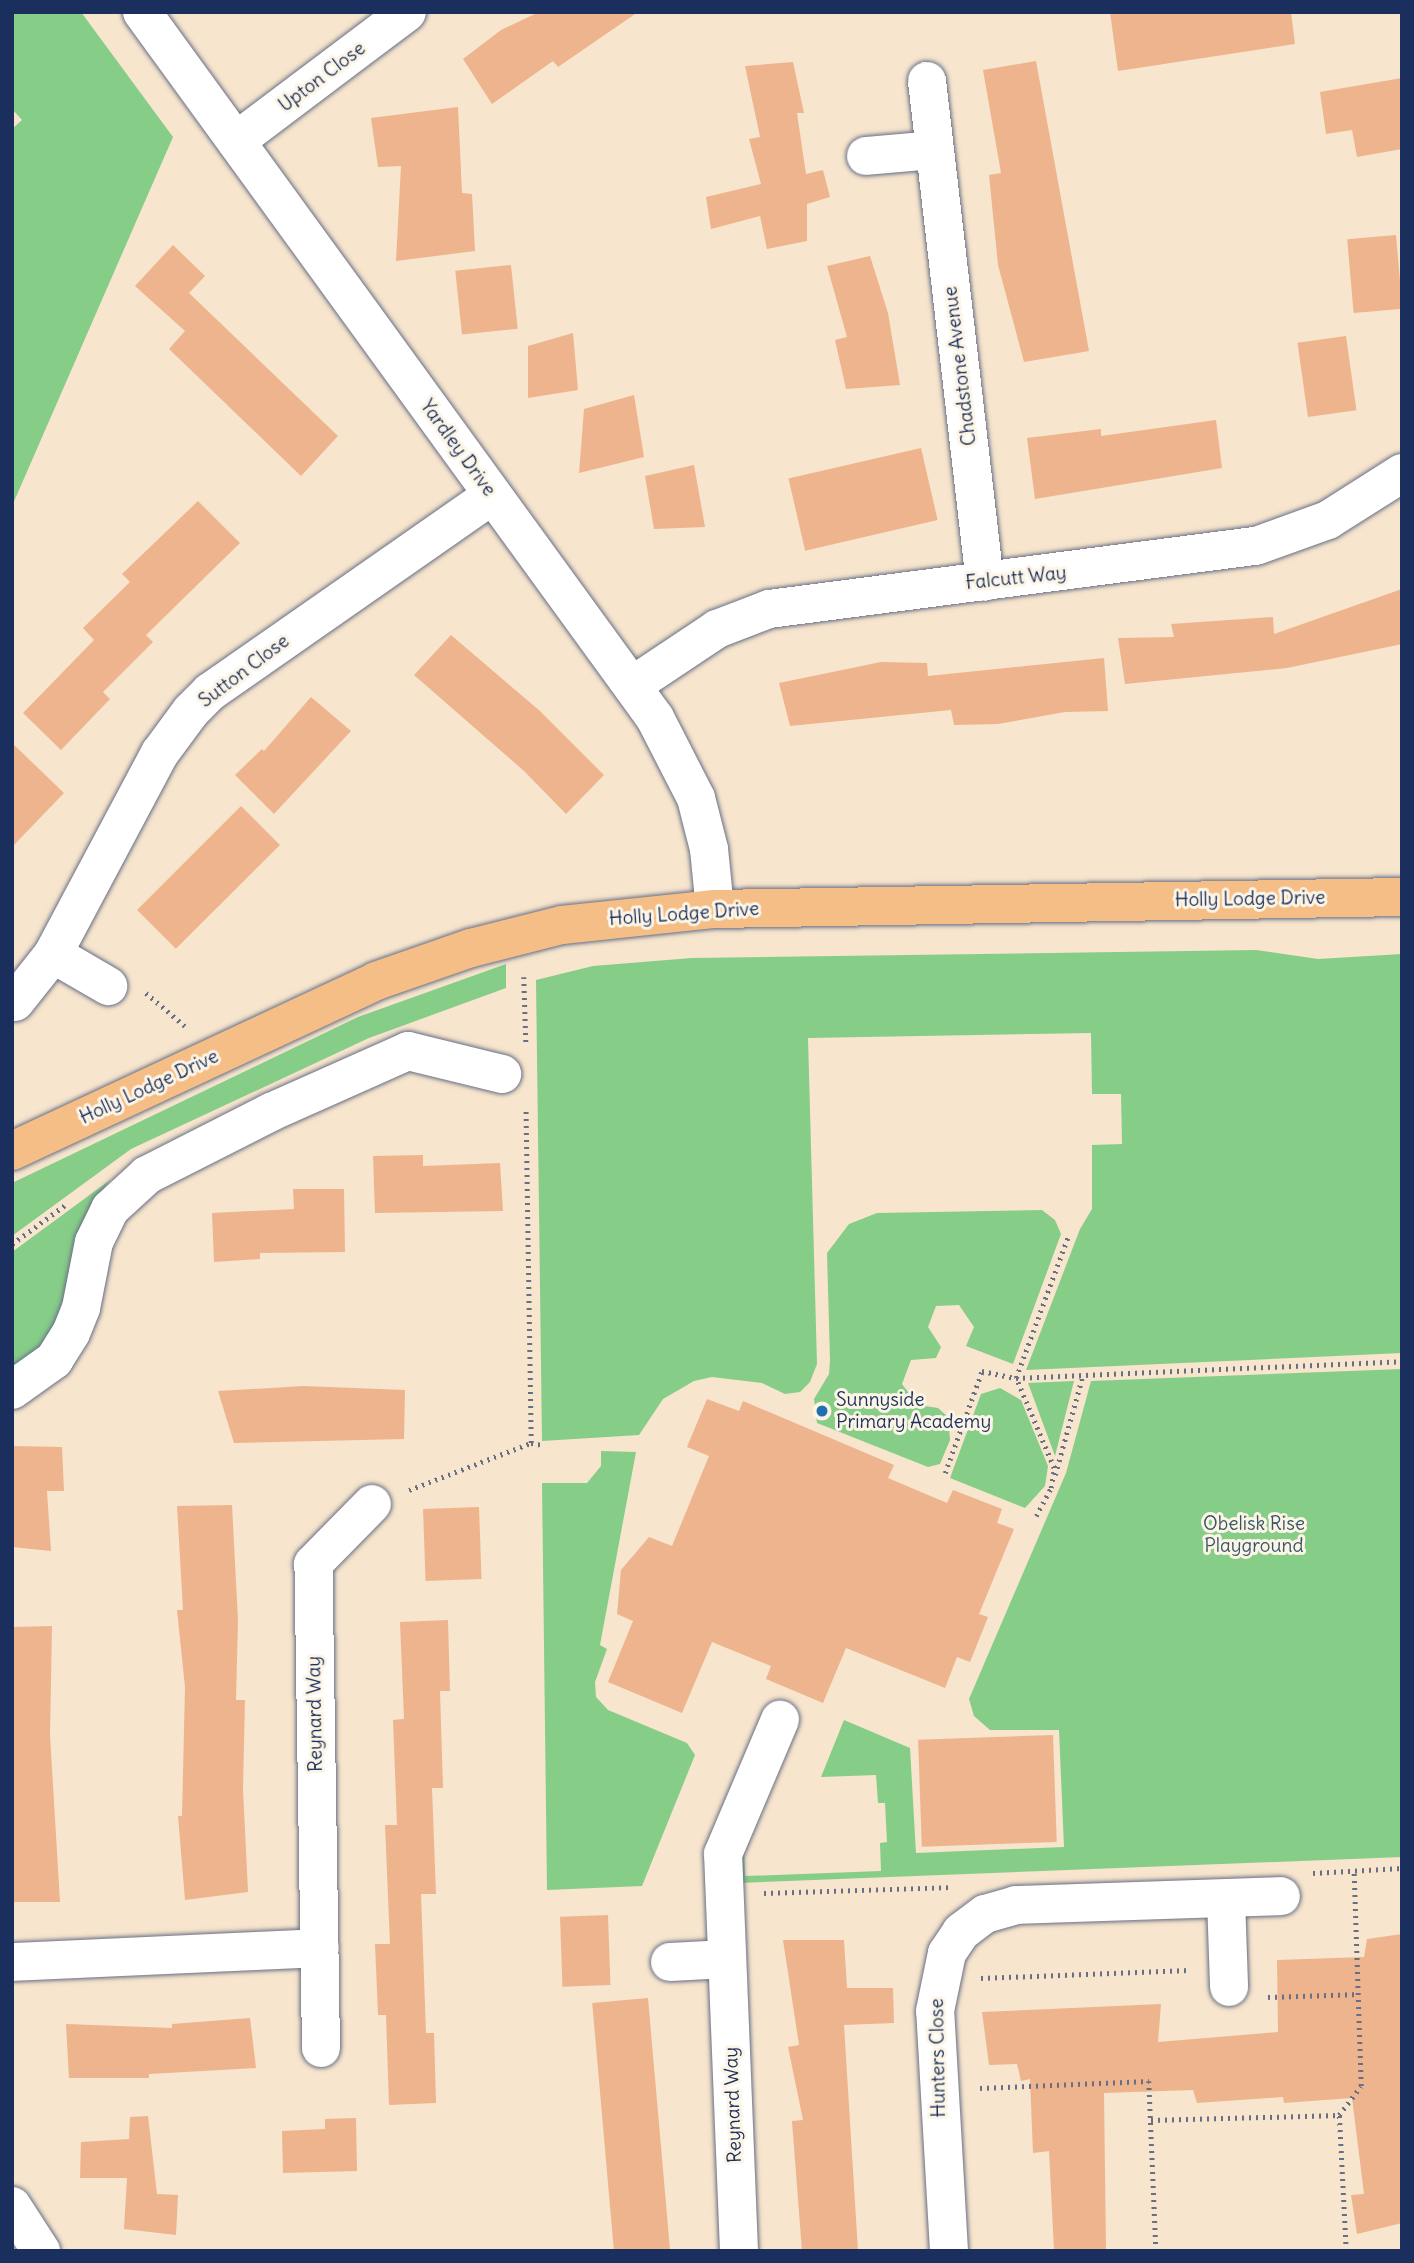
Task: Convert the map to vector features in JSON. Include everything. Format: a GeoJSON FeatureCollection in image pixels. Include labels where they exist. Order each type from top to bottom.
{"type":"FeatureCollection","features":[{"type":"Feature","properties":{"kind":"main road","name":"Holly Lodge Drive"},"geometry":{"type":"LineString","coordinates":[[12,1151],[327,1004],[434,959],[562,925],[715,909],[1402,897]]}},
{"type":"Feature","properties":{"kind":"street","name":"Yardley Drive"},"geometry":{"type":"LineString","coordinates":[[142,12],[633,685],[672,745],[696,798],[709,849],[715,909]]}},
{"type":"Feature","properties":{"kind":"street","name":"Upton Close"},"geometry":{"type":"LineString","coordinates":[[236,141],[407,12]]}},
{"type":"Feature","properties":{"kind":"street","name":"Chadstone Avenue"},"geometry":{"type":"LineString","coordinates":[[927,81],[985,582]]}},
{"type":"Feature","properties":{"kind":"street"},"geometry":{"type":"LineString","coordinates":[[866,156],[934,150]]}},
{"type":"Feature","properties":{"kind":"street","name":"Falcutt Way"},"geometry":{"type":"LineString","coordinates":[[633,685],[717,629],[769,609],[1256,546],[1328,520],[1402,473]]}},
{"type":"Feature","properties":{"kind":"street","name":"Sutton Close"},"geometry":{"type":"LineString","coordinates":[[15,1002],[54,954],[150,770],[191,710],[210,692],[492,495]]}},
{"type":"Feature","properties":{"kind":"street"},"geometry":{"type":"LineString","coordinates":[[54,954],[108,986]]}},
{"type":"Feature","properties":{"kind":"street"},"geometry":{"type":"LineString","coordinates":[[12,1390],[54,1360],[71,1333],[81,1308],[94,1242],[110,1209],[147,1175],[271,1112],[408,1051],[518,1074]]}},
{"type":"Feature","properties":{"kind":"street","name":"Reynard Way"},"geometry":{"type":"LineString","coordinates":[[321,2048],[313,1564],[372,1504]]}},
{"type":"Feature","properties":{"kind":"street","name":"Reynard Way"},"geometry":{"type":"LineString","coordinates":[[739,2251],[723,1854],[780,1720]]}},
{"type":"Feature","properties":{"kind":"street","name":"Hunters Close"},"geometry":{"type":"LineString","coordinates":[[949,2251],[937,2090],[939,1979],[947,1953],[961,1932],[985,1914],[1016,1905],[1281,1896]]}},
{"type":"Feature","properties":{"kind":"street"},"geometry":{"type":"LineString","coordinates":[[1226,1899],[1229,1978]]}},
{"type":"Feature","properties":{"kind":"street"},"geometry":{"type":"LineString","coordinates":[[12,1962],[320,1948]]}},
{"type":"Feature","properties":{"kind":"street"},"geometry":{"type":"LineString","coordinates":[[670,1962],[727,1959]]}},
{"type":"Feature","properties":{"kind":"path"},"geometry":{"type":"LineString","coordinates":[[524,977],[518,1074],[531,1443]]}},
{"type":"Feature","properties":{"kind":"path"},"geometry":{"type":"LineString","coordinates":[[108,986],[132,981],[189,1028]]}},
{"type":"Feature","properties":{"kind":"path"},"geometry":{"type":"LineString","coordinates":[[12,1244],[76,1197]]}},
{"type":"Feature","properties":{"kind":"path"},"geometry":{"type":"LineString","coordinates":[[1055,1476],[1016,1378],[1068,1237]]}},
{"type":"Feature","properties":{"kind":"path"},"geometry":{"type":"LineString","coordinates":[[945,1473],[982,1371],[1016,1378],[1402,1361]]}},
{"type":"Feature","properties":{"kind":"path"},"geometry":{"type":"LineString","coordinates":[[1037,1516],[1055,1476],[1083,1375]]}},
{"type":"Feature","properties":{"kind":"path"},"geometry":{"type":"LineString","coordinates":[[372,1504],[531,1443],[542,1445]]}},
{"type":"Feature","properties":{"kind":"path"},"geometry":{"type":"LineString","coordinates":[[1346,2251],[1339,2115],[1361,2086],[1354,1870],[1402,1868]]}},
{"type":"Feature","properties":{"kind":"path"},"geometry":{"type":"LineString","coordinates":[[939,1979],[1229,1978],[1229,1998],[1359,1994]]}},
{"type":"Feature","properties":{"kind":"path"},"geometry":{"type":"LineString","coordinates":[[937,2090],[1149,2081],[1156,2251]]}},
{"type":"Feature","properties":{"kind":"path"},"geometry":{"type":"LineString","coordinates":[[1150,2120],[1339,2115]]}},
{"type":"Feature","properties":{"kind":"green space"},"geometry":{"type":"Polygon","coordinates":[[[12,12],[81,12],[173,137],[12,506],[12,129],[22,120],[12,109],[12,12]]]}},
{"type":"Feature","properties":{"kind":"green space"},"geometry":{"type":"Polygon","coordinates":[[[1256,950],[1318,959],[1402,954],[1402,1353],[1026,1370],[1080,1229],[1092,1209],[1092,1145],[1122,1144],[1121,1094],[1092,1094],[1091,1033],[808,1038],[817,1364],[810,1382],[800,1392],[785,1394],[762,1383],[712,1377],[694,1381],[663,1399],[639,1435],[542,1441],[536,980],[593,966],[692,958],[1256,950]]]}},
{"type":"Feature","properties":{"kind":"green space"},"geometry":{"type":"Polygon","coordinates":[[[506,964],[506,988],[369,1038],[131,1149],[12,1236],[12,1183],[358,1017],[506,964]]]}},
{"type":"Feature","properties":{"kind":"green space"},"geometry":{"type":"Polygon","coordinates":[[[110,1180],[93,1203],[57,1321],[43,1346],[12,1370],[12,1252],[110,1180]]]}},
{"type":"Feature","properties":{"kind":"green space"},"geometry":{"type":"Polygon","coordinates":[[[1042,1210],[1055,1220],[1061,1234],[1013,1364],[966,1346],[974,1327],[959,1305],[936,1306],[928,1327],[941,1347],[936,1358],[911,1360],[902,1384],[918,1405],[938,1408],[948,1417],[950,1440],[940,1464],[928,1467],[817,1423],[814,1399],[829,1374],[830,1360],[827,1253],[849,1224],[877,1213],[1042,1210]]]}},
{"type":"Feature","properties":{"kind":"green space","name":"Obelisk Rise Playground"},"geometry":{"type":"Polygon","coordinates":[[[1402,1369],[1402,1857],[737,1883],[744,1847],[745,1876],[881,1871],[880,1843],[887,1842],[885,1803],[878,1803],[876,1775],[821,1777],[844,1720],[910,1748],[916,1853],[1064,1847],[1059,1730],[990,1730],[974,1716],[969,1699],[1066,1473],[1091,1381],[1402,1369]]]}},
{"type":"Feature","properties":{"kind":"green space"},"geometry":{"type":"Polygon","coordinates":[[[1074,1381],[1055,1456],[1028,1383],[1074,1381]]]}},
{"type":"Feature","properties":{"kind":"green space"},"geometry":{"type":"Polygon","coordinates":[[[1000,1388],[1021,1400],[1048,1466],[1045,1486],[1025,1508],[950,1478],[981,1394],[1000,1388]]]}},
{"type":"Feature","properties":{"kind":"green space"},"geometry":{"type":"Polygon","coordinates":[[[601,1451],[636,1452],[600,1645],[607,1649],[595,1682],[596,1697],[608,1710],[687,1743],[695,1755],[642,1886],[547,1890],[542,1483],[587,1483],[601,1466],[601,1451]]]}},
{"type":"Feature","properties":{"kind":"building"},"geometry":{"type":"Polygon","coordinates":[[[539,12],[638,12],[558,67],[553,61],[492,104],[463,59],[501,30],[539,12]]]}},
{"type":"Feature","properties":{"kind":"building"},"geometry":{"type":"Polygon","coordinates":[[[1110,12],[1291,12],[1295,44],[1118,71],[1110,12]]]}},
{"type":"Feature","properties":{"kind":"building"},"geometry":{"type":"Polygon","coordinates":[[[1036,61],[1089,351],[1024,362],[998,265],[989,175],[1001,173],[983,70],[1036,61]]]}},
{"type":"Feature","properties":{"kind":"building"},"geometry":{"type":"Polygon","coordinates":[[[793,62],[804,113],[797,113],[806,174],[823,170],[830,197],[807,204],[807,241],[767,249],[760,216],[711,229],[706,197],[761,184],[749,139],[760,137],[745,66],[793,62]]]}},
{"type":"Feature","properties":{"kind":"building"},"geometry":{"type":"Polygon","coordinates":[[[1402,78],[1402,149],[1357,157],[1352,130],[1326,134],[1320,92],[1402,78]]]}},
{"type":"Feature","properties":{"kind":"building"},"geometry":{"type":"Polygon","coordinates":[[[458,107],[462,193],[472,194],[475,251],[396,261],[401,166],[378,167],[371,118],[458,107]]]}},
{"type":"Feature","properties":{"kind":"building"},"geometry":{"type":"Polygon","coordinates":[[[1396,235],[1402,309],[1354,313],[1347,239],[1396,235]]]}},
{"type":"Feature","properties":{"kind":"building"},"geometry":{"type":"Polygon","coordinates":[[[173,245],[205,276],[189,293],[338,436],[301,476],[169,349],[185,331],[135,286],[173,245]]]}},
{"type":"Feature","properties":{"kind":"building"},"geometry":{"type":"Polygon","coordinates":[[[870,256],[888,313],[900,385],[846,389],[835,340],[847,337],[827,266],[870,256]]]}},
{"type":"Feature","properties":{"kind":"building"},"geometry":{"type":"Polygon","coordinates":[[[511,265],[518,329],[462,335],[455,271],[511,265]]]}},
{"type":"Feature","properties":{"kind":"building"},"geometry":{"type":"Polygon","coordinates":[[[573,333],[578,390],[528,398],[528,346],[573,333]]]}},
{"type":"Feature","properties":{"kind":"building"},"geometry":{"type":"Polygon","coordinates":[[[1346,336],[1356,410],[1308,417],[1297,343],[1346,336]]]}},
{"type":"Feature","properties":{"kind":"building"},"geometry":{"type":"Polygon","coordinates":[[[634,395],[644,457],[579,473],[584,409],[634,395]]]}},
{"type":"Feature","properties":{"kind":"building"},"geometry":{"type":"Polygon","coordinates":[[[1216,420],[1222,468],[1035,499],[1027,438],[1101,429],[1101,436],[1216,420]]]}},
{"type":"Feature","properties":{"kind":"building"},"geometry":{"type":"Polygon","coordinates":[[[921,448],[938,520],[805,551],[788,479],[921,448]]]}},
{"type":"Feature","properties":{"kind":"building"},"geometry":{"type":"Polygon","coordinates":[[[694,465],[705,527],[654,529],[645,476],[694,465]]]}},
{"type":"Feature","properties":{"kind":"building"},"geometry":{"type":"Polygon","coordinates":[[[198,501],[240,543],[146,635],[153,642],[103,692],[110,699],[61,750],[23,713],[94,640],[83,628],[130,582],[122,574],[198,501]]]}},
{"type":"Feature","properties":{"kind":"building"},"geometry":{"type":"Polygon","coordinates":[[[1402,589],[1402,644],[1287,668],[1125,684],[1118,638],[1174,637],[1171,624],[1273,617],[1274,634],[1402,589]]]}},
{"type":"Feature","properties":{"kind":"building"},"geometry":{"type":"Polygon","coordinates":[[[451,635],[540,711],[604,775],[566,814],[524,771],[414,675],[451,635]]]}},
{"type":"Feature","properties":{"kind":"building"},"geometry":{"type":"Polygon","coordinates":[[[1104,658],[1108,711],[1065,712],[998,724],[954,725],[951,710],[790,726],[779,683],[881,662],[927,663],[928,676],[1104,658]]]}},
{"type":"Feature","properties":{"kind":"building"},"geometry":{"type":"Polygon","coordinates":[[[311,697],[351,731],[274,814],[235,775],[262,749],[264,751],[311,697]]]}},
{"type":"Feature","properties":{"kind":"building"},"geometry":{"type":"Polygon","coordinates":[[[12,743],[64,793],[12,847],[12,743]]]}},
{"type":"Feature","properties":{"kind":"building"},"geometry":{"type":"Polygon","coordinates":[[[241,806],[280,845],[176,949],[137,910],[241,806]]]}},
{"type":"Feature","properties":{"kind":"building"},"geometry":{"type":"Polygon","coordinates":[[[423,1155],[423,1166],[500,1163],[503,1211],[375,1213],[373,1156],[423,1155]]]}},
{"type":"Feature","properties":{"kind":"building"},"geometry":{"type":"Polygon","coordinates":[[[293,1189],[344,1189],[345,1252],[260,1253],[260,1259],[214,1262],[212,1213],[294,1209],[293,1189]]]}},
{"type":"Feature","properties":{"kind":"building"},"geometry":{"type":"Polygon","coordinates":[[[303,1386],[405,1390],[404,1439],[234,1443],[218,1391],[303,1386]]]}},
{"type":"Feature","properties":{"kind":"building"},"geometry":{"type":"Polygon","coordinates":[[[707,1399],[739,1411],[743,1401],[894,1465],[888,1478],[947,1503],[953,1490],[1002,1509],[997,1523],[1014,1529],[979,1614],[988,1617],[970,1662],[957,1657],[945,1688],[846,1648],[823,1703],[766,1679],[771,1666],[712,1642],[682,1713],[608,1682],[633,1621],[617,1614],[621,1570],[649,1537],[672,1546],[709,1456],[687,1447],[707,1399]]]}},
{"type":"Feature","properties":{"kind":"building"},"geometry":{"type":"Polygon","coordinates":[[[12,1446],[62,1447],[64,1491],[47,1491],[51,1551],[12,1547],[12,1446]]]}},
{"type":"Feature","properties":{"kind":"building"},"geometry":{"type":"Polygon","coordinates":[[[232,1505],[238,1620],[236,1700],[245,1700],[243,1789],[248,1892],[185,1900],[178,1816],[182,1816],[185,1687],[177,1610],[183,1610],[177,1506],[232,1505]]]}},
{"type":"Feature","properties":{"kind":"building"},"geometry":{"type":"Polygon","coordinates":[[[479,1507],[482,1579],[426,1581],[423,1509],[479,1507]]]}},
{"type":"Feature","properties":{"kind":"building"},"geometry":{"type":"Polygon","coordinates":[[[448,1620],[450,1691],[440,1691],[443,1788],[432,1788],[436,1894],[421,1894],[426,2033],[434,2033],[436,2103],[389,2105],[386,2015],[378,2015],[375,1944],[390,1944],[385,1825],[397,1825],[393,1720],[404,1719],[400,1622],[448,1620]]]}},
{"type":"Feature","properties":{"kind":"building"},"geometry":{"type":"Polygon","coordinates":[[[52,1626],[50,1735],[60,1902],[12,1902],[12,1627],[52,1626]]]}},
{"type":"Feature","properties":{"kind":"building"},"geometry":{"type":"Polygon","coordinates":[[[1053,1735],[1057,1842],[922,1847],[918,1740],[1053,1735]]]}},
{"type":"Feature","properties":{"kind":"building"},"geometry":{"type":"Polygon","coordinates":[[[608,1915],[610,1985],[562,1987],[560,1917],[608,1915]]]}},
{"type":"Feature","properties":{"kind":"building"},"geometry":{"type":"Polygon","coordinates":[[[1402,1934],[1402,2223],[1357,2234],[1351,2195],[1364,2194],[1352,2098],[1284,2103],[1283,2097],[1197,2103],[1193,2090],[1104,2093],[1106,2251],[1054,2251],[1049,2151],[1033,2153],[1030,2079],[1021,2081],[1017,2064],[989,2065],[982,2012],[1161,2004],[1158,2042],[1278,2032],[1277,1960],[1364,1957],[1367,1939],[1402,1934]]]}},
{"type":"Feature","properties":{"kind":"building"},"geometry":{"type":"Polygon","coordinates":[[[783,1940],[844,1940],[847,1988],[893,1988],[894,2023],[844,2025],[858,2251],[802,2251],[792,2121],[803,2120],[788,2047],[799,2045],[783,1940]]]}},
{"type":"Feature","properties":{"kind":"building"},"geometry":{"type":"Polygon","coordinates":[[[648,1998],[670,2251],[614,2251],[592,2003],[648,1998]]]}},
{"type":"Feature","properties":{"kind":"building"},"geometry":{"type":"Polygon","coordinates":[[[250,2018],[256,2068],[149,2074],[149,2078],[69,2078],[66,2024],[172,2028],[172,2024],[250,2018]]]}},
{"type":"Feature","properties":{"kind":"building"},"geometry":{"type":"Polygon","coordinates":[[[148,2116],[157,2194],[178,2195],[176,2235],[124,2229],[127,2178],[80,2178],[81,2142],[129,2139],[130,2117],[148,2116]]]}},
{"type":"Feature","properties":{"kind":"building"},"geometry":{"type":"Polygon","coordinates":[[[356,2118],[357,2171],[283,2173],[282,2131],[325,2129],[325,2119],[356,2118]]]}},
{"type":"Feature","properties":{"kind":"place","name":"Sunnyside Primary Academy"},"geometry":{"type":"Point","coordinates":[822,1411]}}]}
